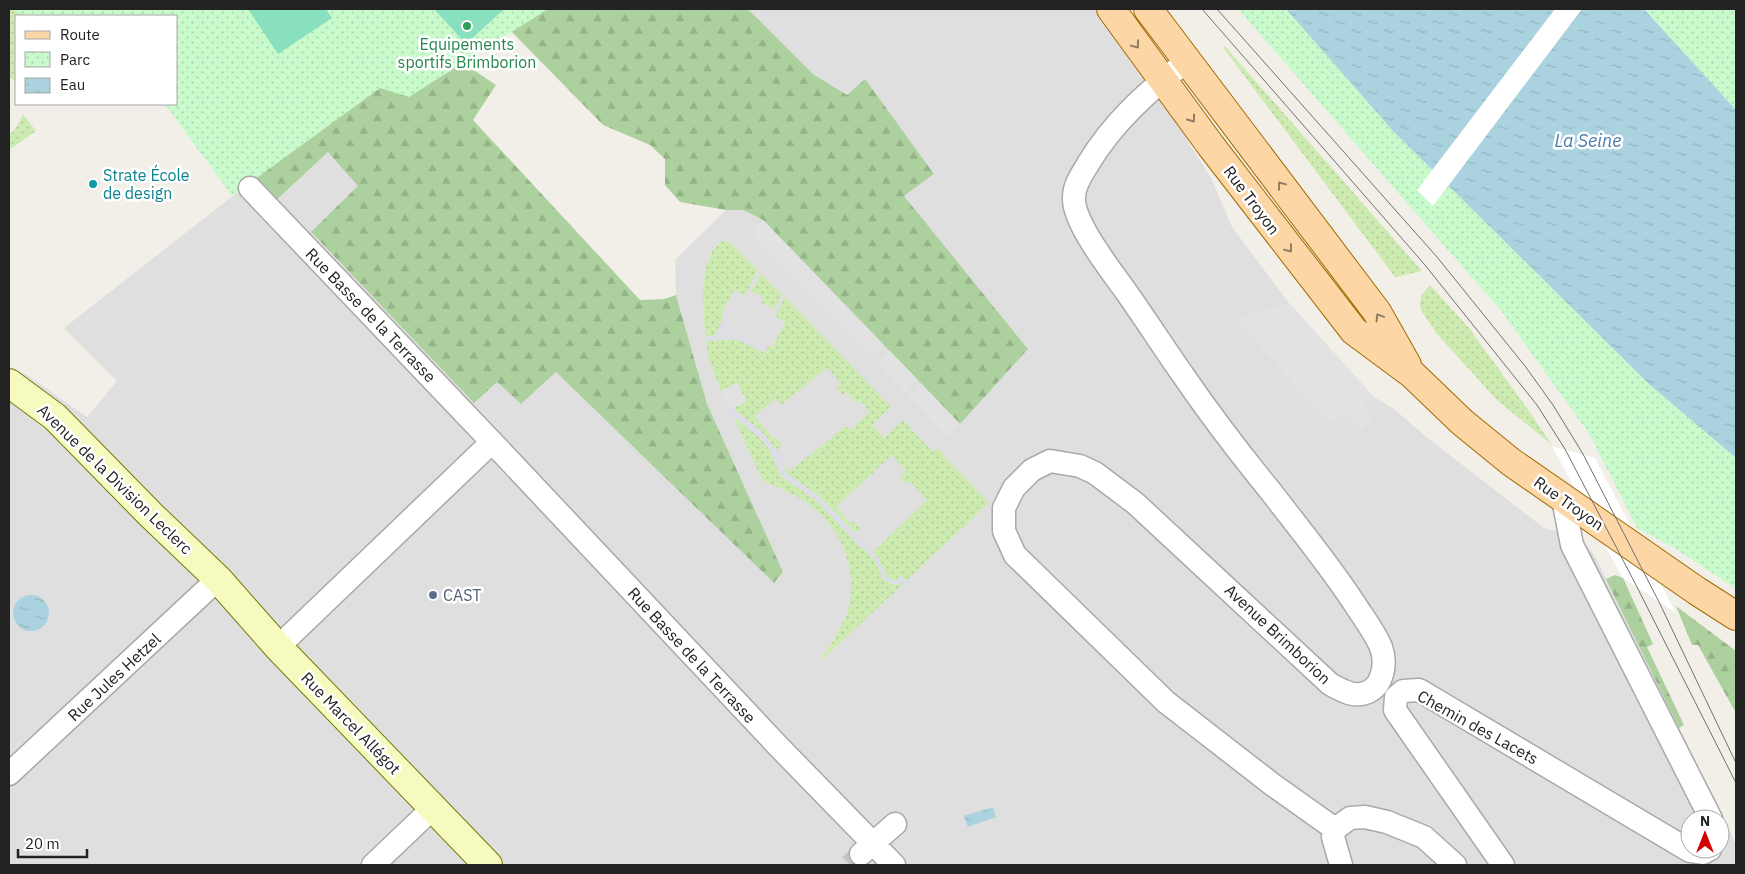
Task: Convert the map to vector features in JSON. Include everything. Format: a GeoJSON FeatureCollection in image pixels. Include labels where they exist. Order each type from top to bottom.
{"type":"FeatureCollection","features":[{"type":"Feature","properties":{"kind":"main road","name":"Rue Troyon"},"geometry":{"type":"LineString","coordinates":[[1111,9],[1162,80],[1354,331],[1412,374],[1462,422],[1511,462],[1562,499],[1736,616]]}},
{"type":"Feature","properties":{"kind":"main road","name":"Rue Troyon"},"geometry":{"type":"LineString","coordinates":[[1148,9],[1377,312],[1412,374]]}},
{"type":"Feature","properties":{"kind":"main road","name":"Avenue de la Division Leclerc"},"geometry":{"type":"LineString","coordinates":[[9,383],[55,417],[151,515],[218,579]]}},
{"type":"Feature","properties":{"kind":"main road","name":"Rue Marcel Allégot"},"geometry":{"type":"LineString","coordinates":[[218,579],[278,647],[488,865]]}},
{"type":"Feature","properties":{"kind":"street","name":"Avenue Brimborion"},"geometry":{"type":"LineString","coordinates":[[1187,61],[1162,80],[1111,129],[1079,179],[1073,198],[1079,219],[1099,254],[1183,376],[1347,592],[1376,636],[1382,650],[1383,673],[1380,680],[1369,691],[1362,694],[1343,691],[1330,684],[1135,503],[1095,473],[1080,466],[1050,461],[1032,470],[1020,480],[1004,508],[1004,531],[1015,555],[1166,702],[1273,785],[1336,829]]}},
{"type":"Feature","properties":{"kind":"street","name":"Rue Basse de la Terrasse"},"geometry":{"type":"LineString","coordinates":[[250,188],[772,740],[867,849],[894,865]]}},
{"type":"Feature","properties":{"kind":"street"},"geometry":{"type":"LineString","coordinates":[[278,647],[492,442]]}},
{"type":"Feature","properties":{"kind":"street"},"geometry":{"type":"LineString","coordinates":[[1562,499],[1572,544],[1706,809]]}},
{"type":"Feature","properties":{"kind":"street","name":"Rue Jules Hetzel"},"geometry":{"type":"LineString","coordinates":[[9,774],[218,579]]}},
{"type":"Feature","properties":{"kind":"street","name":"Chemin des Lacets"},"geometry":{"type":"LineString","coordinates":[[1503,865],[1395,710],[1396,697],[1403,691],[1419,690],[1680,845]]}},
{"type":"Feature","properties":{"kind":"street"},"geometry":{"type":"LineString","coordinates":[[374,865],[433,808]]}},
{"type":"Feature","properties":{"kind":"street"},"geometry":{"type":"LineString","coordinates":[[1340,865],[1333,837],[1336,829],[1350,818],[1365,817],[1387,822],[1424,837],[1455,865]]}},
{"type":"Feature","properties":{"kind":"street"},"geometry":{"type":"LineString","coordinates":[[867,849],[895,824]]}},
{"type":"Feature","properties":{"kind":"shaded area"},"geometry":{"type":"Polygon","coordinates":[[[748,9],[1100,9],[1139,64],[1211,178],[1232,227],[1289,303],[1374,397],[1394,409],[1429,439],[1544,528],[1581,538],[1595,556],[1719,809],[1680,809],[1680,859],[1730,859],[1730,832],[1736,844],[1736,865],[9,865],[9,366],[27,375],[87,417],[117,381],[64,328],[257,177],[275,202],[328,152],[359,186],[311,233],[474,402],[497,382],[521,404],[556,371],[774,583],[783,572],[707,404],[676,295],[675,260],[726,210],[743,210],[763,220],[960,423],[1028,349],[903,195],[934,174],[865,80],[847,95],[813,74],[748,9]]]}},
{"type":"Feature","properties":{"kind":"shaded area"},"geometry":{"type":"Polygon","coordinates":[[[763,220],[884,345],[871,357],[750,232],[763,220]]]}},
{"type":"Feature","properties":{"kind":"shaded area"},"geometry":{"type":"Polygon","coordinates":[[[1289,303],[1374,397],[1362,407],[1373,419],[1361,431],[1344,414],[1330,424],[1238,322],[1250,313],[1289,303]]]}},
{"type":"Feature","properties":{"kind":"shaded area"},"geometry":{"type":"Polygon","coordinates":[[[724,317],[728,319],[720,335],[737,335],[762,347],[764,344],[768,346],[765,353],[736,339],[706,341],[705,336],[715,336],[724,317]]]}},
{"type":"Feature","properties":{"kind":"shaded area"},"geometry":{"type":"Polygon","coordinates":[[[890,351],[918,380],[905,393],[877,363],[890,351]]]}},
{"type":"Feature","properties":{"kind":"shaded area"},"geometry":{"type":"Polygon","coordinates":[[[738,383],[746,402],[730,409],[721,391],[738,383]]]}},
{"type":"Feature","properties":{"kind":"shaded area"},"geometry":{"type":"Polygon","coordinates":[[[921,383],[960,424],[947,436],[908,396],[921,383]]]}},
{"type":"Feature","properties":{"kind":"shaded area"},"geometry":{"type":"Polygon","coordinates":[[[735,407],[736,411],[760,430],[783,457],[779,460],[786,473],[822,499],[878,558],[886,576],[895,581],[901,576],[906,581],[903,584],[900,582],[896,586],[883,579],[875,560],[861,548],[816,500],[781,476],[770,451],[761,439],[733,416],[730,409],[735,407]]]}},
{"type":"Feature","properties":{"kind":"green space"},"geometry":{"type":"Polygon","coordinates":[[[9,9],[14,9],[14,11],[23,15],[15,15],[15,81],[9,78],[9,9]]]}},
{"type":"Feature","properties":{"kind":"green space"},"geometry":{"type":"Polygon","coordinates":[[[14,9],[389,13],[496,85],[473,120],[640,300],[664,299],[676,295],[707,404],[783,572],[774,583],[556,372],[521,404],[497,382],[474,403],[311,232],[358,186],[328,152],[268,208],[177,105],[178,15],[23,15],[14,11],[14,9]]]}},
{"type":"Feature","properties":{"kind":"green space"},"geometry":{"type":"Polygon","coordinates":[[[14,9],[548,9],[409,97],[380,88],[232,196],[166,105],[178,105],[178,15],[23,15],[14,11],[14,9]]]}},
{"type":"Feature","properties":{"kind":"green space"},"geometry":{"type":"Polygon","coordinates":[[[248,9],[326,9],[332,18],[278,54],[248,9]]]}},
{"type":"Feature","properties":{"kind":"green space","name":"Equipements sportifs Brimborion"},"geometry":{"type":"Polygon","coordinates":[[[434,9],[504,9],[466,44],[434,9]]]}},
{"type":"Feature","properties":{"kind":"green space"},"geometry":{"type":"Polygon","coordinates":[[[527,9],[748,9],[813,74],[847,95],[865,79],[934,174],[904,196],[1028,349],[960,424],[763,220],[743,210],[726,210],[680,202],[665,185],[665,159],[650,145],[603,125],[511,31],[527,9]]]}},
{"type":"Feature","properties":{"kind":"green space"},"geometry":{"type":"Polygon","coordinates":[[[1238,9],[1286,9],[1393,131],[1650,385],[1736,458],[1736,589],[1673,547],[1637,528],[1590,435],[1502,312],[1238,9]]]}},
{"type":"Feature","properties":{"kind":"green space"},"geometry":{"type":"Polygon","coordinates":[[[1644,9],[1736,9],[1736,110],[1644,9]]]}},
{"type":"Feature","properties":{"kind":"green space"},"geometry":{"type":"Polygon","coordinates":[[[1223,44],[1422,271],[1395,277],[1225,50],[1223,44]]]}},
{"type":"Feature","properties":{"kind":"green space"},"geometry":{"type":"Polygon","coordinates":[[[23,114],[36,131],[9,150],[9,135],[16,128],[23,114]]]}},
{"type":"Feature","properties":{"kind":"green space"},"geometry":{"type":"Polygon","coordinates":[[[722,241],[731,243],[758,270],[745,295],[734,290],[721,315],[724,317],[715,336],[705,336],[703,299],[705,272],[714,249],[722,241]]]}},
{"type":"Feature","properties":{"kind":"green space"},"geometry":{"type":"Polygon","coordinates":[[[761,274],[782,295],[774,309],[761,303],[764,297],[751,291],[761,274]]]}},
{"type":"Feature","properties":{"kind":"green space"},"geometry":{"type":"Polygon","coordinates":[[[1430,285],[1469,328],[1552,445],[1497,400],[1436,333],[1420,308],[1421,296],[1430,285]]]}},
{"type":"Feature","properties":{"kind":"green space"},"geometry":{"type":"Polygon","coordinates":[[[785,297],[891,407],[872,425],[884,438],[903,420],[933,452],[937,448],[989,503],[906,581],[901,576],[895,581],[886,576],[878,558],[873,552],[927,500],[910,481],[907,484],[900,477],[906,471],[892,455],[836,507],[851,524],[854,521],[860,528],[855,533],[819,496],[786,473],[782,464],[789,472],[846,426],[850,430],[870,412],[861,401],[858,404],[847,392],[843,395],[837,388],[841,383],[827,368],[781,405],[775,399],[755,416],[774,439],[776,438],[782,445],[777,450],[760,430],[736,411],[735,407],[746,402],[737,383],[721,391],[708,356],[706,341],[736,339],[765,353],[768,346],[772,347],[785,322],[775,316],[785,297]]]}},
{"type":"Feature","properties":{"kind":"green space"},"geometry":{"type":"Polygon","coordinates":[[[733,416],[761,439],[770,450],[781,476],[816,500],[875,560],[883,579],[900,581],[903,584],[823,659],[821,656],[833,641],[848,609],[851,593],[851,576],[847,560],[841,544],[823,516],[799,498],[763,481],[733,416]]]}},
{"type":"Feature","properties":{"kind":"green space"},"geometry":{"type":"Polygon","coordinates":[[[1615,575],[1623,578],[1653,644],[1647,647],[1684,725],[1679,728],[1606,579],[1615,575]]]}},
{"type":"Feature","properties":{"kind":"green space"},"geometry":{"type":"Polygon","coordinates":[[[1676,606],[1736,651],[1736,713],[1698,645],[1692,645],[1676,606]]]}},
{"type":"Feature","properties":{"kind":"water","name":"La Seine"},"geometry":{"type":"Polygon","coordinates":[[[1286,9],[1644,9],[1736,110],[1736,458],[1650,385],[1393,131],[1286,9]]]}},
{"type":"Feature","properties":{"kind":"water"},"geometry":{"type":"Polygon","coordinates":[[[31,595],[38,596],[44,600],[48,606],[48,620],[44,626],[38,630],[31,631],[24,630],[18,626],[14,620],[13,613],[14,606],[18,600],[24,596],[31,595]]]}},
{"type":"Feature","properties":{"kind":"water"},"geometry":{"type":"Polygon","coordinates":[[[993,807],[996,817],[968,827],[964,816],[993,807]]]}},
{"type":"Feature","properties":{"kind":"pier"},"geometry":{"type":"Polygon","coordinates":[[[1555,9],[1582,9],[1433,206],[1417,190],[1555,9]]]}},
{"type":"Feature","properties":{"kind":"pier"},"geometry":{"type":"Polygon","coordinates":[[[1552,446],[1595,458],[1676,613],[1622,577],[1552,446]]]}},
{"type":"Feature","properties":{"kind":"tunnel"},"geometry":{"type":"LineString","coordinates":[[850,865],[861,854]]}},
{"type":"Feature","properties":{"kind":"tram line"},"geometry":{"type":"LineString","coordinates":[[1202,9],[1425,265],[1537,405],[1565,449],[1736,783]]}},
{"type":"Feature","properties":{"kind":"tram line"},"geometry":{"type":"LineString","coordinates":[[1217,9],[1437,257],[1525,366],[1553,405],[1583,454],[1659,602],[1736,763]]}},
{"type":"Feature","properties":{"kind":"place","name":"Equipements sportifs Brimborion"},"geometry":{"type":"Point","coordinates":[467,26]}},
{"type":"Feature","properties":{"kind":"place","name":"Strate École de design"},"geometry":{"type":"Point","coordinates":[93,184]}},
{"type":"Feature","properties":{"kind":"place","name":"CAST"},"geometry":{"type":"Point","coordinates":[433,595]}}]}
